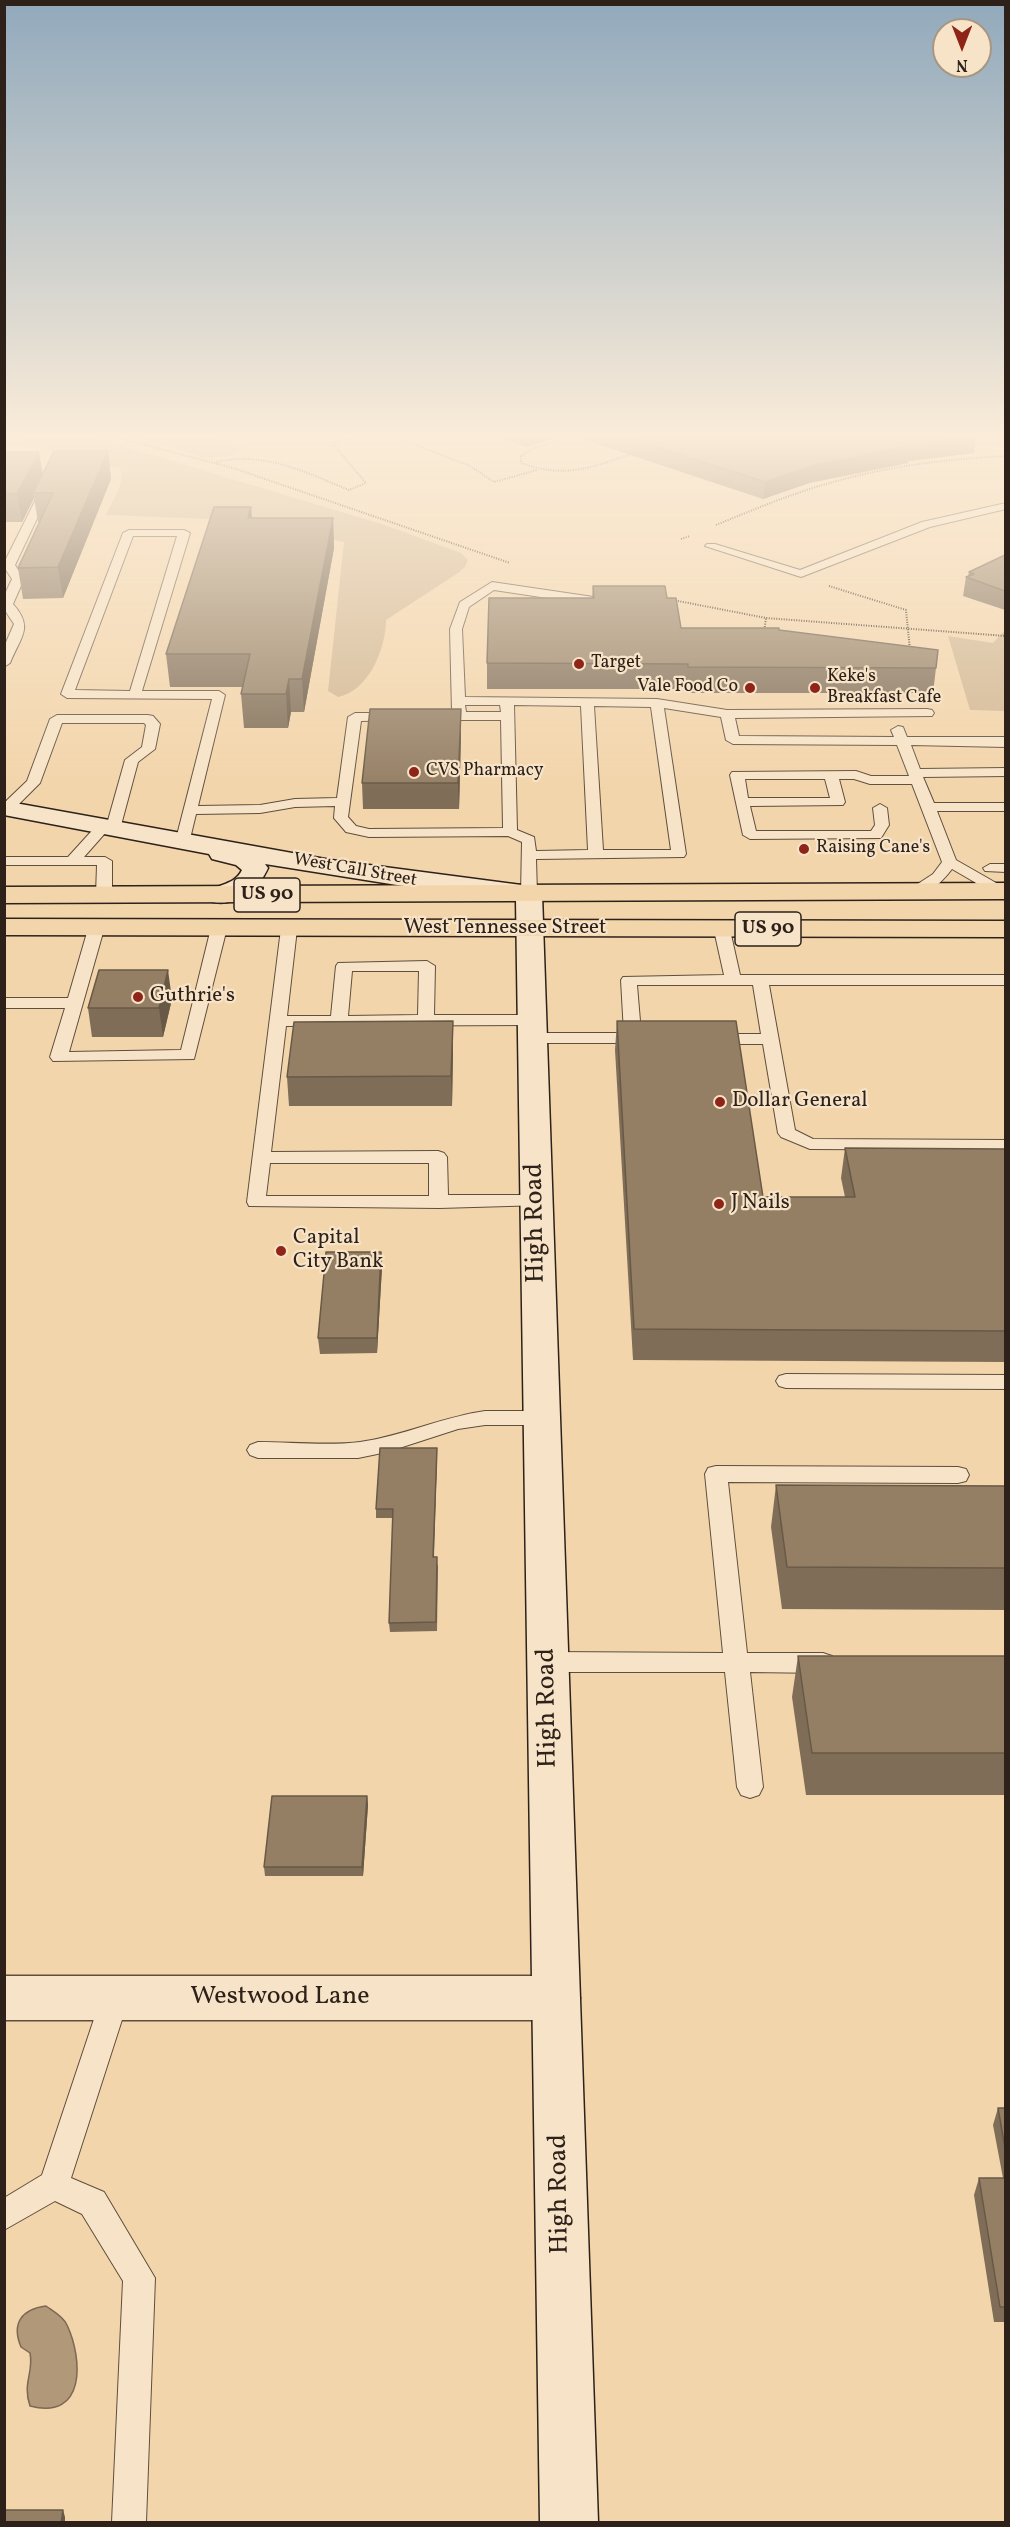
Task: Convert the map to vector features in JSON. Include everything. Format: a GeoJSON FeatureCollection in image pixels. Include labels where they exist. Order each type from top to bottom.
{"type":"FeatureCollection","features":[{"type":"Feature","properties":{"kind":"main road","name":"West Tennessee Street"},"geometry":{"type":"LineString","coordinates":[[4,895],[915,892],[1000,880]]}},
{"type":"Feature","properties":{"kind":"main road","name":"West Tennessee Street"},"geometry":{"type":"LineString","coordinates":[[4,927],[530,930],[1005,929]]}},
{"type":"Feature","properties":{"kind":"street","name":"West Call Street"},"geometry":{"type":"LineString","coordinates":[[6,808],[182,843],[394,878],[529,894]]}},
{"type":"Feature","properties":{"kind":"street","name":"West Call Street"},"geometry":{"type":"LineString","coordinates":[[182,843],[245,860],[255,868],[251,880],[242,888],[218,896]]}},
{"type":"Feature","properties":{"kind":"street","name":"High Road"},"geometry":{"type":"LineString","coordinates":[[529,894],[569,2523]]}},
{"type":"Feature","properties":{"kind":"street","name":"Westwood Lane"},"geometry":{"type":"LineString","coordinates":[[4,1998],[556,1998]]}},
{"type":"Feature","properties":{"kind":"lane"},"geometry":{"type":"LineString","coordinates":[[5,658],[20,624],[18,617],[7,604],[18,579],[9,565],[12,555]]}},
{"type":"Feature","properties":{"kind":"lane"},"geometry":{"type":"LineString","coordinates":[[121,555],[67,694],[219,695],[182,843]]}},
{"type":"Feature","properties":{"kind":"lane"},"geometry":{"type":"LineString","coordinates":[[135,694],[177,555]]}},
{"type":"Feature","properties":{"kind":"lane"},"geometry":{"type":"LineString","coordinates":[[740,555],[801,574],[846,555]]}},
{"type":"Feature","properties":{"kind":"lane"},"geometry":{"type":"LineString","coordinates":[[459,716],[456,629],[464,605],[492,586],[625,605]]}},
{"type":"Feature","properties":{"kind":"lane"},"geometry":{"type":"LineString","coordinates":[[458,700],[507,708]]}},
{"type":"Feature","properties":{"kind":"lane"},"geometry":{"type":"LineString","coordinates":[[587,701],[596,855]]}},
{"type":"Feature","properties":{"kind":"lane"},"geometry":{"type":"LineString","coordinates":[[529,894],[529,840],[510,832],[369,834],[351,829],[341,818],[355,717],[459,716],[507,708],[587,701],[657,703],[727,714],[927,713]]}},
{"type":"Feature","properties":{"kind":"lane"},"geometry":{"type":"LineString","coordinates":[[529,855],[678,854],[657,703]]}},
{"type":"Feature","properties":{"kind":"lane"},"geometry":{"type":"LineString","coordinates":[[507,708],[510,832]]}},
{"type":"Feature","properties":{"kind":"lane"},"geometry":{"type":"LineString","coordinates":[[892,713],[950,862],[1000,880]]}},
{"type":"Feature","properties":{"kind":"lane"},"geometry":{"type":"LineString","coordinates":[[727,714],[733,740],[1005,741],[1005,743]]}},
{"type":"Feature","properties":{"kind":"lane"},"geometry":{"type":"LineString","coordinates":[[6,808],[33,783],[57,719],[148,719],[153,724],[148,749],[132,760],[108,828],[72,861]]}},
{"type":"Feature","properties":{"kind":"lane"},"geometry":{"type":"LineString","coordinates":[[880,808],[882,825],[876,835],[750,835],[737,775],[856,775],[871,782],[916,776],[1005,772]]}},
{"type":"Feature","properties":{"kind":"lane"},"geometry":{"type":"LineString","coordinates":[[742,802],[838,802],[831,775]]}},
{"type":"Feature","properties":{"kind":"lane"},"geometry":{"type":"LineString","coordinates":[[191,810],[260,809],[295,803],[344,802]]}},
{"type":"Feature","properties":{"kind":"lane"},"geometry":{"type":"LineString","coordinates":[[928,807],[1005,807]]}},
{"type":"Feature","properties":{"kind":"lane"},"geometry":{"type":"LineString","coordinates":[[4,861],[105,861],[104,895]]}},
{"type":"Feature","properties":{"kind":"lane"},"geometry":{"type":"LineString","coordinates":[[915,892],[938,877],[950,862]]}},
{"type":"Feature","properties":{"kind":"lane"},"geometry":{"type":"LineString","coordinates":[[96,929],[59,1057],[188,1055],[219,928]]}},
{"type":"Feature","properties":{"kind":"lane"},"geometry":{"type":"LineString","coordinates":[[289,928],[256,1202],[536,1201]]}},
{"type":"Feature","properties":{"kind":"lane"},"geometry":{"type":"LineString","coordinates":[[722,930],[732,980]]}},
{"type":"Feature","properties":{"kind":"lane"},"geometry":{"type":"LineString","coordinates":[[339,1020],[344,966],[427,966],[426,1020]]}},
{"type":"Feature","properties":{"kind":"lane"},"geometry":{"type":"LineString","coordinates":[[633,1038],[629,980],[1005,980]]}},
{"type":"Feature","properties":{"kind":"lane"},"geometry":{"type":"LineString","coordinates":[[760,980],[787,1133],[810,1144],[1005,1145]]}},
{"type":"Feature","properties":{"kind":"lane"},"geometry":{"type":"LineString","coordinates":[[4,1003],[75,1003]]}},
{"type":"Feature","properties":{"kind":"lane"},"geometry":{"type":"LineString","coordinates":[[278,1021],[426,1020],[656,1039]]}},
{"type":"Feature","properties":{"kind":"lane"},"geometry":{"type":"LineString","coordinates":[[702,1039],[770,1039]]}},
{"type":"Feature","properties":{"kind":"lane"},"geometry":{"type":"LineString","coordinates":[[261,1158],[438,1157],[439,1202]]}},
{"type":"Feature","properties":{"kind":"lane"},"geometry":{"type":"LineString","coordinates":[[786,1381],[1005,1382]]}},
{"type":"Feature","properties":{"kind":"lane"},"geometry":{"type":"LineString","coordinates":[[258,1450],[358,1450],[387,1444],[457,1422],[485,1418],[542,1418]]}},
{"type":"Feature","properties":{"kind":"lane"},"geometry":{"type":"LineString","coordinates":[[750,1787],[716,1474],[958,1475]]}},
{"type":"Feature","properties":{"kind":"lane"},"geometry":{"type":"LineString","coordinates":[[548,1662],[842,1664]]}},
{"type":"Feature","properties":{"kind":"lane"},"geometry":{"type":"LineString","coordinates":[[4,2215],[54,2185],[116,1998]]}},
{"type":"Feature","properties":{"kind":"lane"},"geometry":{"type":"LineString","coordinates":[[54,2185],[93,2203],[139,2278],[129,2523]]}},
{"type":"Feature","properties":{"kind":"path"},"geometry":{"type":"LineString","coordinates":[[486,555],[519,566]]}},
{"type":"Feature","properties":{"kind":"path"},"geometry":{"type":"LineString","coordinates":[[825,585],[906,610],[911,658]]}},
{"type":"Feature","properties":{"kind":"path"},"geometry":{"type":"LineString","coordinates":[[669,599],[766,618],[1005,636]]}},
{"type":"Feature","properties":{"kind":"path"},"geometry":{"type":"LineString","coordinates":[[764,636],[766,618]]}},
{"type":"Feature","properties":{"kind":"shaded area"},"geometry":{"type":"Polygon","coordinates":[[[343,555],[463,555],[468,560],[465,567],[458,573],[386,620],[379,655],[374,667],[359,686],[338,697],[328,691],[343,555]]]}},
{"type":"Feature","properties":{"kind":"shaded area"},"geometry":{"type":"Polygon","coordinates":[[[1005,630],[1005,711],[970,710],[948,636],[993,643],[1005,630]]]}},
{"type":"Feature","properties":{"kind":"shaded area"},"geometry":{"type":"Polygon","coordinates":[[[46,2306],[66,2322],[76,2354],[77,2370],[76,2384],[71,2396],[62,2404],[48,2408],[30,2406],[27,2391],[31,2366],[30,2353],[21,2347],[17,2331],[18,2324],[25,2314],[46,2306]]]}},
{"type":"Feature","properties":{"kind":"building"},"geometry":{"type":"Polygon","coordinates":[[[24,555],[63,555],[58,567],[18,568],[24,555]]]}},
{"type":"Feature","properties":{"kind":"building"},"geometry":{"type":"Polygon","coordinates":[[[198,555],[326,555],[302,679],[289,679],[286,694],[241,694],[250,654],[166,654],[198,555]]]}},
{"type":"Feature","properties":{"kind":"building"},"geometry":{"type":"Polygon","coordinates":[[[1005,555],[1005,591],[966,577],[974,574],[969,572],[1005,555]]]}},
{"type":"Feature","properties":{"kind":"building"},"geometry":{"type":"Polygon","coordinates":[[[593,586],[665,586],[667,598],[676,598],[681,628],[779,628],[779,630],[938,650],[936,668],[487,663],[489,598],[594,598],[593,586]]]}},
{"type":"Feature","properties":{"kind":"building","name":"CVS Pharmacy"},"geometry":{"type":"Polygon","coordinates":[[[370,709],[461,709],[458,783],[362,783],[370,709]]]}},
{"type":"Feature","properties":{"kind":"building"},"geometry":{"type":"Polygon","coordinates":[[[99,970],[168,970],[159,1008],[88,1008],[99,970]]]}},
{"type":"Feature","properties":{"kind":"building"},"geometry":{"type":"Polygon","coordinates":[[[453,1021],[451,1076],[287,1077],[294,1022],[453,1021]]]}},
{"type":"Feature","properties":{"kind":"building"},"geometry":{"type":"Polygon","coordinates":[[[617,1021],[736,1021],[763,1197],[855,1197],[845,1148],[1005,1149],[1005,1331],[634,1329],[617,1021]]]}},
{"type":"Feature","properties":{"kind":"building"},"geometry":{"type":"Polygon","coordinates":[[[326,1252],[381,1252],[377,1338],[318,1338],[326,1252]]]}},
{"type":"Feature","properties":{"kind":"building"},"geometry":{"type":"Polygon","coordinates":[[[380,1448],[437,1448],[433,1557],[437,1557],[436,1622],[389,1623],[393,1509],[376,1509],[380,1448]]]}},
{"type":"Feature","properties":{"kind":"building"},"geometry":{"type":"Polygon","coordinates":[[[776,1485],[1005,1486],[1005,1568],[787,1567],[776,1485]]]}},
{"type":"Feature","properties":{"kind":"building"},"geometry":{"type":"Polygon","coordinates":[[[798,1656],[1005,1656],[1005,1753],[812,1753],[798,1656]]]}},
{"type":"Feature","properties":{"kind":"building"},"geometry":{"type":"Polygon","coordinates":[[[272,1796],[367,1796],[362,1867],[264,1867],[272,1796]]]}},
{"type":"Feature","properties":{"kind":"building"},"geometry":{"type":"Polygon","coordinates":[[[998,2108],[1005,2108],[1005,2148],[998,2108]]]}},
{"type":"Feature","properties":{"kind":"building"},"geometry":{"type":"Polygon","coordinates":[[[979,2178],[1005,2178],[1005,2307],[1000,2307],[979,2178]]]}},
{"type":"Feature","properties":{"kind":"building"},"geometry":{"type":"Polygon","coordinates":[[[4,2510],[63,2510],[61,2523],[4,2523],[4,2510]]]}},
{"type":"Feature","properties":{"kind":"place","name":"Target"},"geometry":{"type":"Point","coordinates":[579,664]}},
{"type":"Feature","properties":{"kind":"place","name":"Vale Food Co"},"geometry":{"type":"Point","coordinates":[750,688]}},
{"type":"Feature","properties":{"kind":"place","name":"Keke's Breakfast Cafe"},"geometry":{"type":"Point","coordinates":[815,688]}},
{"type":"Feature","properties":{"kind":"place","name":"CVS Pharmacy"},"geometry":{"type":"Point","coordinates":[414,772]}},
{"type":"Feature","properties":{"kind":"place","name":"Raising Cane's"},"geometry":{"type":"Point","coordinates":[804,849]}},
{"type":"Feature","properties":{"kind":"place","name":"Guthrie's"},"geometry":{"type":"Point","coordinates":[138,997]}},
{"type":"Feature","properties":{"kind":"place","name":"Dollar General"},"geometry":{"type":"Point","coordinates":[720,1102]}},
{"type":"Feature","properties":{"kind":"place","name":"J Nails"},"geometry":{"type":"Point","coordinates":[719,1204]}},
{"type":"Feature","properties":{"kind":"place","name":"Capital City Bank"},"geometry":{"type":"Point","coordinates":[281,1251]}}]}
